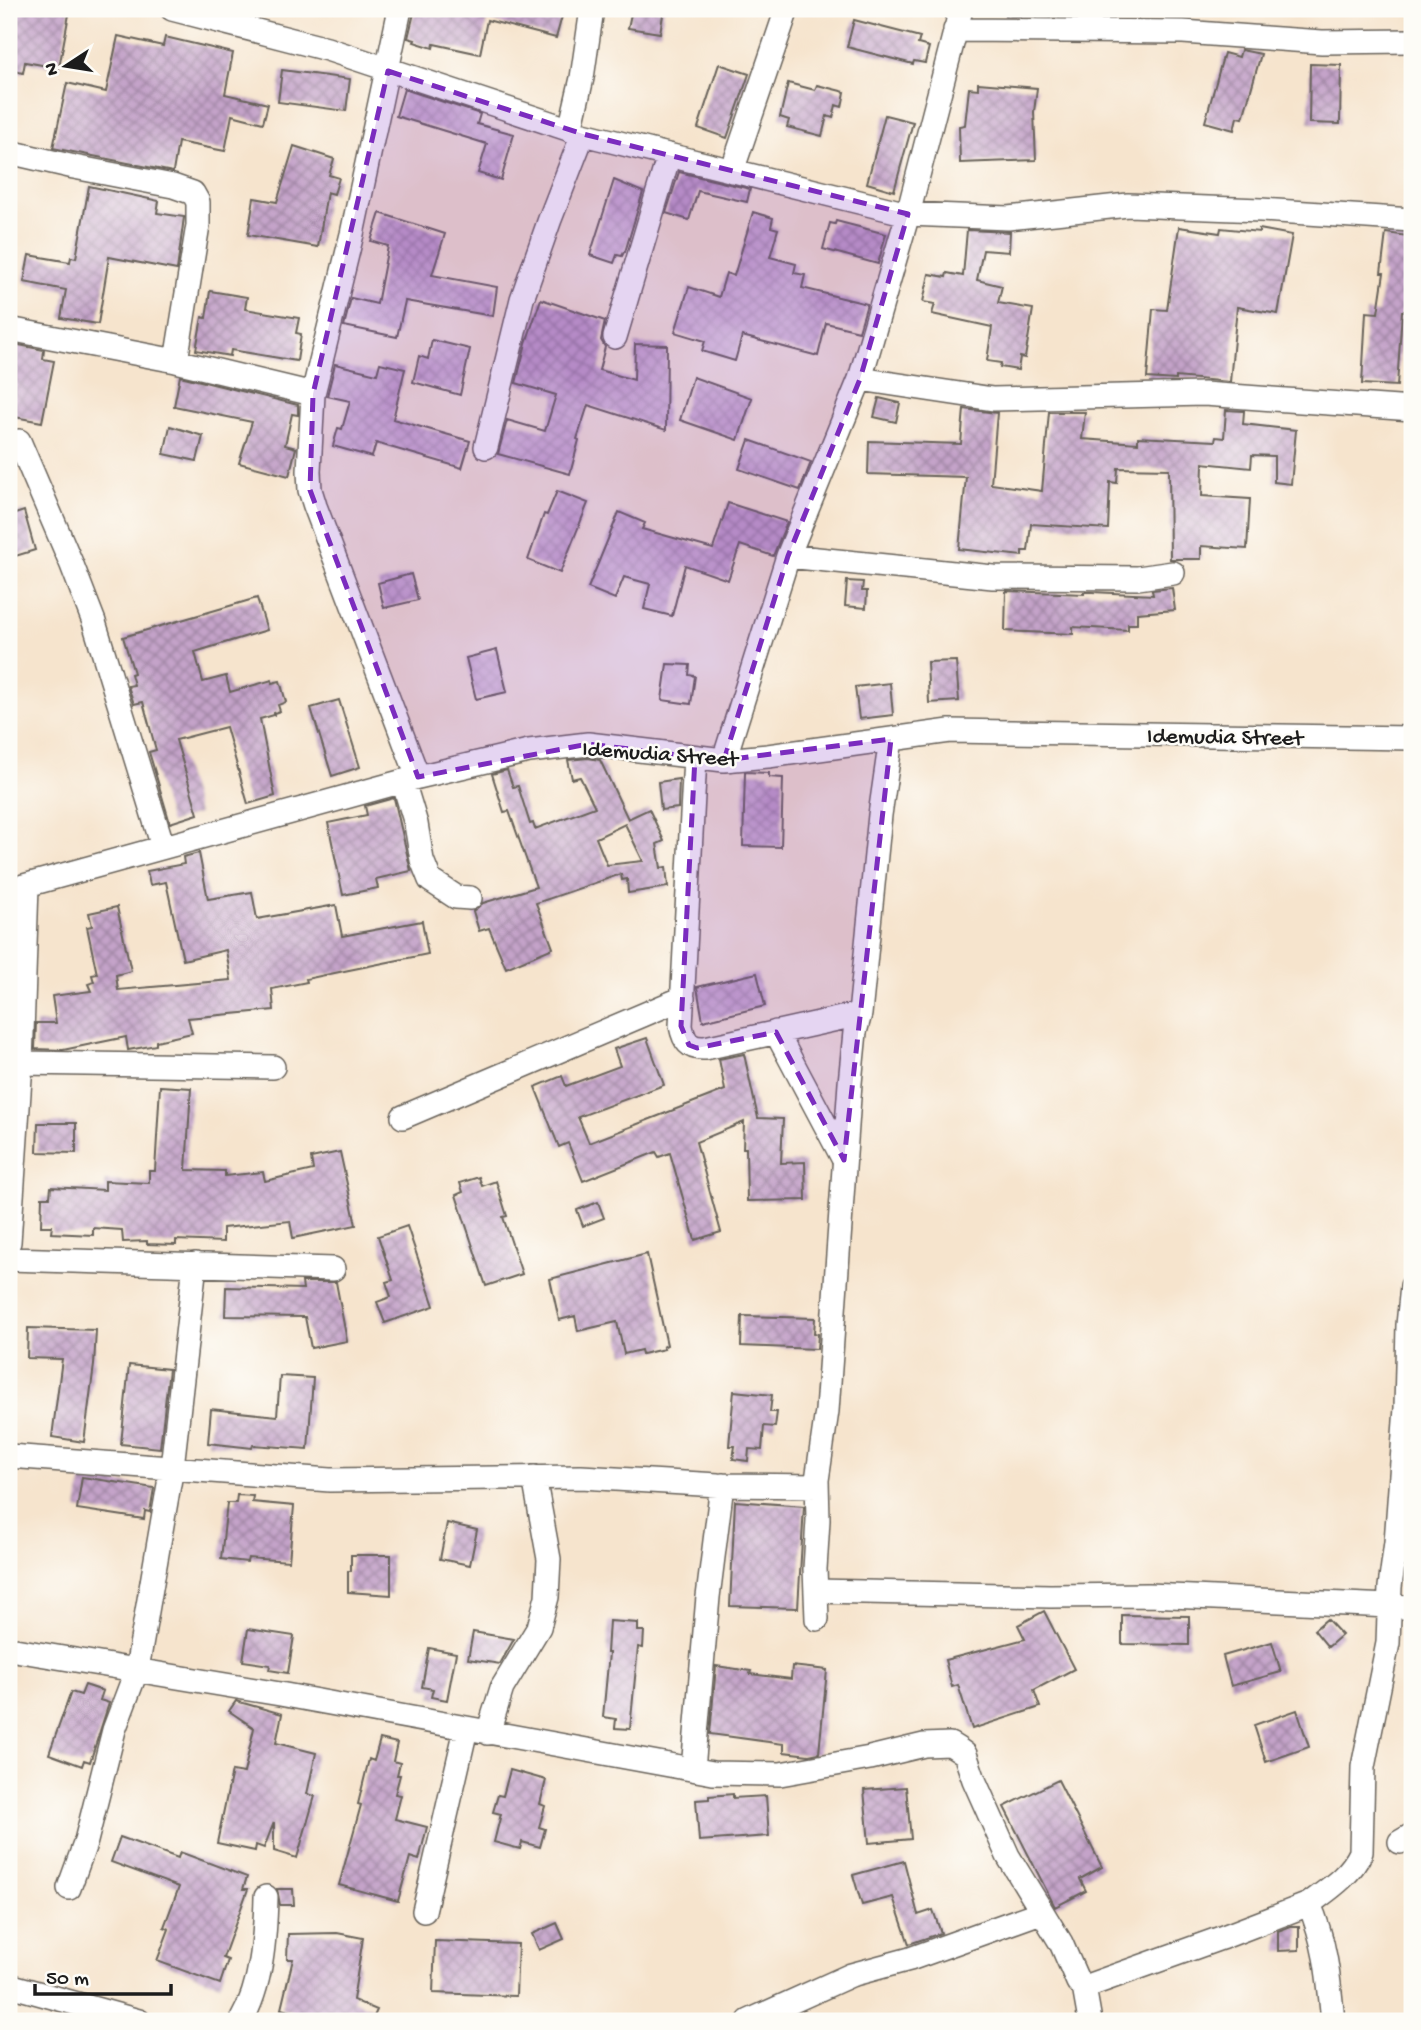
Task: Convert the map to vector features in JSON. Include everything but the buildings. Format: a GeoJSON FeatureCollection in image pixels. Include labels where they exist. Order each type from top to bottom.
{"type":"FeatureCollection","features":[{"type":"Feature","properties":{"kind":"street"},"geometry":{"type":"LineString","coordinates":[[400,9],[313,394],[310,490],[411,779],[422,860],[430,880],[456,897],[470,898]]}},
{"type":"Feature","properties":{"kind":"street"},"geometry":{"type":"LineString","coordinates":[[486,447],[522,299],[576,132],[592,9]]}},
{"type":"Feature","properties":{"kind":"street"},"geometry":{"type":"LineString","coordinates":[[732,171],[787,9]]}},
{"type":"Feature","properties":{"kind":"street"},"geometry":{"type":"LineString","coordinates":[[181,10],[327,49],[576,132],[908,214],[1008,218],[1128,205],[1412,220]]}},
{"type":"Feature","properties":{"kind":"street"},"geometry":{"type":"LineString","coordinates":[[724,760],[788,556],[860,379],[908,214],[958,19],[1322,42],[1412,41]]}},
{"type":"Feature","properties":{"kind":"street"},"geometry":{"type":"LineString","coordinates":[[9,152],[173,186],[193,193],[198,202],[198,225],[176,361]]}},
{"type":"Feature","properties":{"kind":"street"},"geometry":{"type":"LineString","coordinates":[[614,337],[669,155]]}},
{"type":"Feature","properties":{"kind":"street"},"geometry":{"type":"LineString","coordinates":[[9,329],[176,361],[313,394]]}},
{"type":"Feature","properties":{"kind":"street"},"geometry":{"type":"LineString","coordinates":[[860,379],[993,399],[1204,394],[1412,409]]}},
{"type":"Feature","properties":{"kind":"street"},"geometry":{"type":"LineString","coordinates":[[19,441],[94,622],[163,846]]}},
{"type":"Feature","properties":{"kind":"street"},"geometry":{"type":"LineString","coordinates":[[788,556],[993,577],[1138,578],[1173,573]]}},
{"type":"Feature","properties":{"kind":"street","name":"Idemudia Street"},"geometry":{"type":"LineString","coordinates":[[18,888],[411,779],[529,751],[588,744],[724,760],[950,731],[1412,738]]}},
{"type":"Feature","properties":{"kind":"street"},"geometry":{"type":"LineString","coordinates":[[817,1619],[817,1486],[830,1373],[844,1160],[855,1032],[860,1014],[880,815],[891,739]]}},
{"type":"Feature","properties":{"kind":"street"},"geometry":{"type":"LineString","coordinates":[[695,757],[682,1035],[689,1045],[696,1048],[860,1014]]}},
{"type":"Feature","properties":{"kind":"street"},"geometry":{"type":"LineString","coordinates":[[9,1242],[21,1063],[18,888]]}},
{"type":"Feature","properties":{"kind":"street"},"geometry":{"type":"LineString","coordinates":[[403,1117],[683,998]]}},
{"type":"Feature","properties":{"kind":"street"},"geometry":{"type":"LineString","coordinates":[[776,1032],[844,1160]]}},
{"type":"Feature","properties":{"kind":"street"},"geometry":{"type":"LineString","coordinates":[[21,1063],[273,1067]]}},
{"type":"Feature","properties":{"kind":"street"},"geometry":{"type":"LineString","coordinates":[[9,1259],[332,1269]]}},
{"type":"Feature","properties":{"kind":"street"},"geometry":{"type":"LineString","coordinates":[[69,1888],[86,1841],[114,1730],[137,1670],[172,1466],[195,1264]]}},
{"type":"Feature","properties":{"kind":"street"},"geometry":{"type":"LineString","coordinates":[[1084,1987],[1309,1904],[1356,1864],[1361,1852],[1363,1767],[1388,1643],[1389,1607],[1409,1409],[1408,1325],[1412,1286]]}},
{"type":"Feature","properties":{"kind":"street"},"geometry":{"type":"LineString","coordinates":[[9,1456],[172,1466],[330,1480],[581,1477],[722,1485],[817,1486]]}},
{"type":"Feature","properties":{"kind":"street"},"geometry":{"type":"LineString","coordinates":[[424,1911],[477,1731],[539,1628],[547,1597],[550,1559],[534,1477]]}},
{"type":"Feature","properties":{"kind":"street"},"geometry":{"type":"LineString","coordinates":[[693,1769],[706,1609],[722,1485]]}},
{"type":"Feature","properties":{"kind":"street"},"geometry":{"type":"LineString","coordinates":[[817,1591],[1050,1596],[1149,1595],[1412,1607]]}},
{"type":"Feature","properties":{"kind":"street"},"geometry":{"type":"LineString","coordinates":[[9,1649],[713,1773],[780,1774],[924,1745],[950,1745],[965,1754],[1008,1856],[1061,1944],[1078,1982],[1084,1987],[1090,2021]]}},
{"type":"Feature","properties":{"kind":"street"},"geometry":{"type":"LineString","coordinates":[[241,2021],[259,1965],[265,1934],[266,1897]]}},
{"type":"Feature","properties":{"kind":"street"},"geometry":{"type":"LineString","coordinates":[[1309,1904],[1320,1927],[1334,2021]]}},
{"type":"Feature","properties":{"kind":"street"},"geometry":{"type":"LineString","coordinates":[[749,2021],[851,1975],[910,1959],[1041,1912]]}},
{"type":"Feature","properties":{"kind":"street"},"geometry":{"type":"LineString","coordinates":[[9,1984],[139,2021]]}},
{"type":"Feature","properties":{"kind":"highlighted area"},"geometry":{"type":"Polygon","coordinates":[[[388,71],[583,134],[908,214],[860,379],[788,556],[724,760],[891,739],[844,1160],[776,1032],[697,1048],[689,1045],[681,1026],[695,757],[588,744],[418,777],[310,490],[313,394],[388,71]]]}}]}
